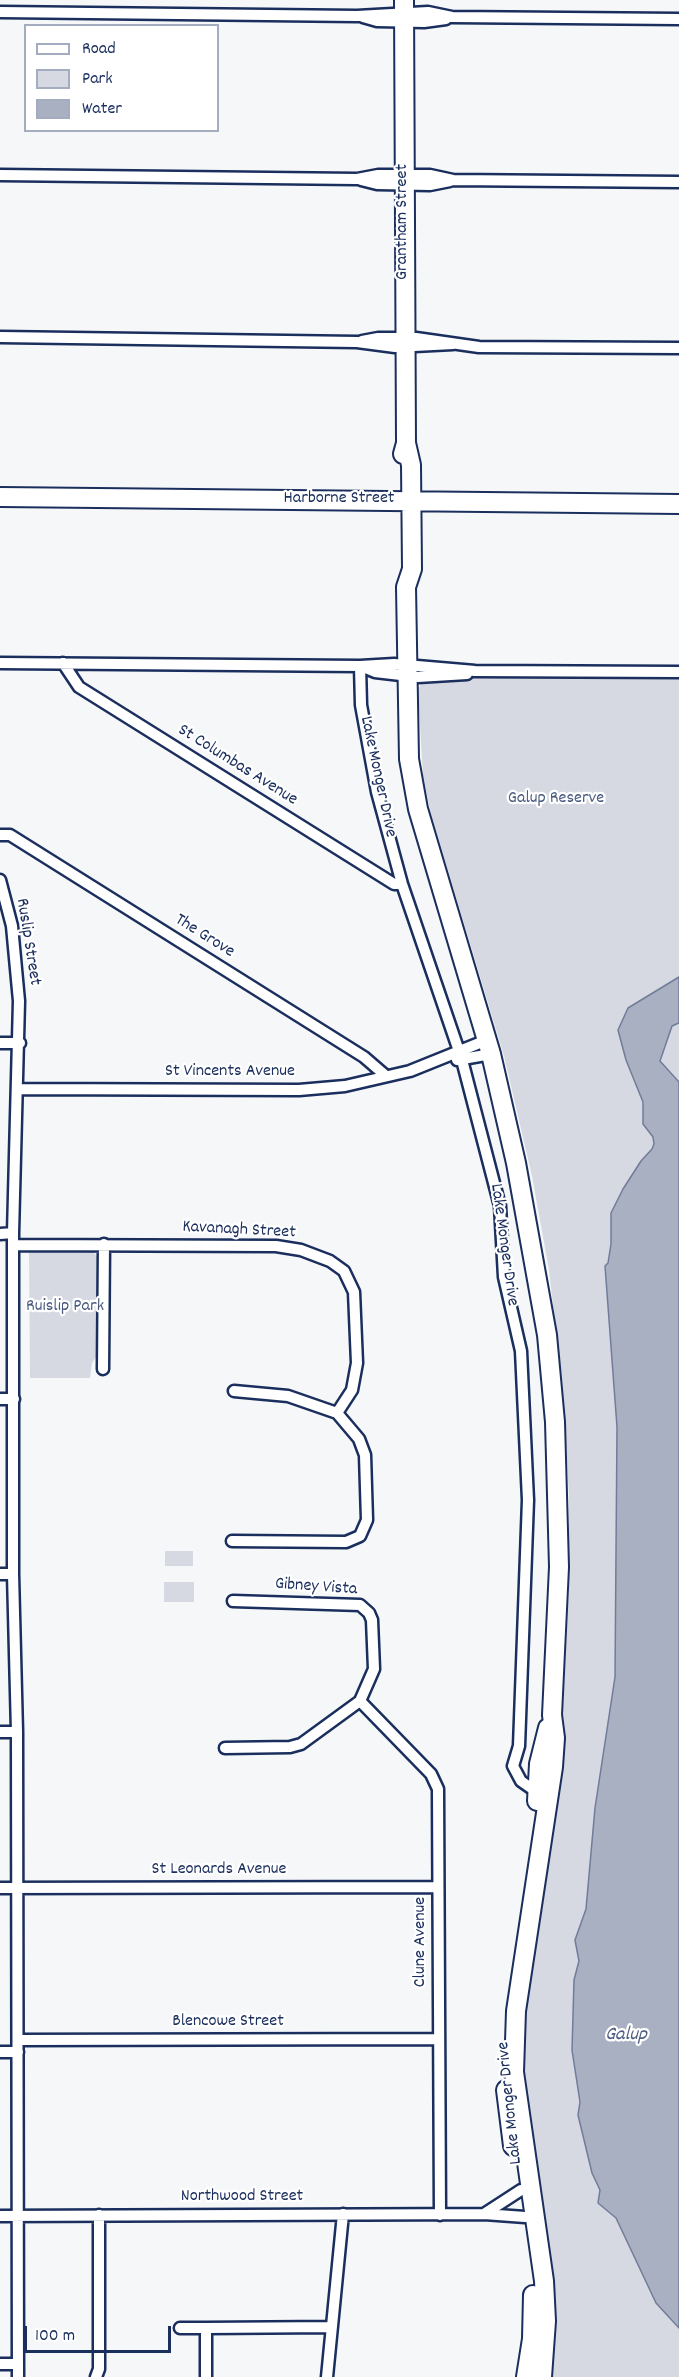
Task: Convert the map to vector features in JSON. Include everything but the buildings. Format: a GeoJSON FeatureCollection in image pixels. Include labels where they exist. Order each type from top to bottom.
{"type":"FeatureCollection","features":[{"type":"Feature","properties":{"kind":"main road","name":"Grantham Street"},"geometry":{"type":"LineString","coordinates":[[404,11],[406,443],[411,465],[406,505],[412,569],[406,587],[407,703]]}},
{"type":"Feature","properties":{"kind":"main road","name":"Harborne Street"},"geometry":{"type":"LineString","coordinates":[[0,497],[679,513]]}},
{"type":"Feature","properties":{"kind":"main road","name":"Harborne Street"},"geometry":{"type":"LineString","coordinates":[[0,507],[679,504]]}},
{"type":"Feature","properties":{"kind":"main road","name":"Lake Monger Drive"},"geometry":{"type":"LineString","coordinates":[[407,703],[409,759],[418,809],[489,1047],[531,1237],[547,1335],[554,1411],[560,1568],[552,1715],[555,1738],[504,2016],[503,2049],[508,2116],[531,2257],[533,2319],[526,2377]]}},
{"type":"Feature","properties":{"kind":"main road","name":"Lake Monger Drive"},"geometry":{"type":"LineString","coordinates":[[542,2377],[546,2321],[544,2281],[514,2072],[516,2011],[543,1796]]}},
{"type":"Feature","properties":{"kind":"street"},"geometry":{"type":"LineString","coordinates":[[0,12],[357,16],[404,11],[428,12],[452,17],[679,19]]}},
{"type":"Feature","properties":{"kind":"street"},"geometry":{"type":"LineString","coordinates":[[0,175],[357,179],[378,175],[404,180],[430,175],[453,180],[679,182]]}},
{"type":"Feature","properties":{"kind":"street"},"geometry":{"type":"LineString","coordinates":[[0,337],[357,342],[378,338],[405,343],[679,348]]}},
{"type":"Feature","properties":{"kind":"street"},"geometry":{"type":"LineString","coordinates":[[0,663],[679,672]]}},
{"type":"Feature","properties":{"kind":"street","name":"St Columbas Avenue"},"geometry":{"type":"LineString","coordinates":[[63,663],[79,687],[394,884],[402,885]]}},
{"type":"Feature","properties":{"kind":"street","name":"Lake Monger Drive"},"geometry":{"type":"LineString","coordinates":[[360,666],[361,705],[377,792],[402,885],[460,1055],[500,1206],[504,1277],[520,1352],[528,1500],[519,1746],[513,1766],[521,1781],[543,1796]]}},
{"type":"Feature","properties":{"kind":"street","name":"The Grove"},"geometry":{"type":"LineString","coordinates":[[0,836],[10,835],[30,847],[364,1057],[386,1076]]}},
{"type":"Feature","properties":{"kind":"street","name":"Ruslip Street"},"geometry":{"type":"LineString","coordinates":[[0,880],[12,926],[19,1001],[20,1043],[14,1239],[13,1574],[18,1888],[18,2377]]}},
{"type":"Feature","properties":{"kind":"street"},"geometry":{"type":"LineString","coordinates":[[0,1043],[20,1043]]}},
{"type":"Feature","properties":{"kind":"street","name":"St Vincents Avenue"},"geometry":{"type":"LineString","coordinates":[[18,1089],[299,1090],[345,1086],[489,1047]]}},
{"type":"Feature","properties":{"kind":"street","name":"Kavanagh Street"},"geometry":{"type":"LineString","coordinates":[[0,1234],[14,1239],[104,1244],[276,1245],[302,1250],[339,1267],[348,1277],[354,1292],[357,1363],[352,1390],[337,1413]]}},
{"type":"Feature","properties":{"kind":"street"},"geometry":{"type":"LineString","coordinates":[[103,1369],[104,1244]]}},
{"type":"Feature","properties":{"kind":"street"},"geometry":{"type":"LineString","coordinates":[[232,1541],[346,1542],[357,1539],[363,1533],[367,1520],[365,1455],[359,1439],[337,1413],[288,1396],[234,1391]]}},
{"type":"Feature","properties":{"kind":"street"},"geometry":{"type":"LineString","coordinates":[[0,1399],[14,1399]]}},
{"type":"Feature","properties":{"kind":"street"},"geometry":{"type":"LineString","coordinates":[[0,1574],[13,1574]]}},
{"type":"Feature","properties":{"kind":"street","name":"Gibney Vista"},"geometry":{"type":"LineString","coordinates":[[233,1601],[348,1603],[365,1608],[373,1629],[374,1669],[360,1701]]}},
{"type":"Feature","properties":{"kind":"street"},"geometry":{"type":"LineString","coordinates":[[225,1748],[290,1747],[300,1744],[360,1701]]}},
{"type":"Feature","properties":{"kind":"street","name":"Clune Avenue"},"geometry":{"type":"LineString","coordinates":[[360,1701],[436,1781],[440,2215]]}},
{"type":"Feature","properties":{"kind":"street"},"geometry":{"type":"LineString","coordinates":[[0,1732],[17,1732]]}},
{"type":"Feature","properties":{"kind":"street","name":"St Leonards Avenue"},"geometry":{"type":"LineString","coordinates":[[0,1888],[438,1887]]}},
{"type":"Feature","properties":{"kind":"street","name":"Blencowe Street"},"geometry":{"type":"LineString","coordinates":[[18,2040],[438,2039]]}},
{"type":"Feature","properties":{"kind":"street"},"geometry":{"type":"LineString","coordinates":[[0,2052],[18,2052]]}},
{"type":"Feature","properties":{"kind":"street"},"geometry":{"type":"LineString","coordinates":[[484,2214],[520,2190]]}},
{"type":"Feature","properties":{"kind":"street"},"geometry":{"type":"LineString","coordinates":[[327,2377],[343,2214]]}},
{"type":"Feature","properties":{"kind":"street","name":"Northwood Street"},"geometry":{"type":"LineString","coordinates":[[0,2216],[484,2214],[525,2217]]}},
{"type":"Feature","properties":{"kind":"street"},"geometry":{"type":"LineString","coordinates":[[96,2377],[99,2369],[99,2215]]}},
{"type":"Feature","properties":{"kind":"street"},"geometry":{"type":"LineString","coordinates":[[180,2328],[333,2328]]}},
{"type":"Feature","properties":{"kind":"street"},"geometry":{"type":"LineString","coordinates":[[206,2328],[206,2377]]}},
{"type":"Feature","properties":{"kind":"street"},"geometry":{"type":"LineString","coordinates":[[0,2364],[18,2364]]}},
{"type":"Feature","properties":{"kind":"green space","name":"Galup Reserve"},"geometry":{"type":"Polygon","coordinates":[[[475,676],[679,678],[679,2377],[547,2377],[520,2071],[520,2039],[562,1725],[569,1590],[569,1497],[564,1404],[549,1270],[532,1176],[504,1056],[431,814],[423,776],[418,690],[421,684],[430,679],[475,676]]]}},
{"type":"Feature","properties":{"kind":"green space","name":"Ruislip Park"},"geometry":{"type":"Polygon","coordinates":[[[29,1248],[92,1250],[98,1258],[100,1351],[92,1363],[90,1378],[30,1378],[29,1248]]]}},
{"type":"Feature","properties":{"kind":"green space"},"geometry":{"type":"Polygon","coordinates":[[[165,1551],[193,1551],[193,1566],[165,1566],[165,1551]]]}},
{"type":"Feature","properties":{"kind":"green space"},"geometry":{"type":"Polygon","coordinates":[[[164,1582],[194,1582],[194,1602],[164,1602],[164,1582]]]}},
{"type":"Feature","properties":{"kind":"water","name":"Galup"},"geometry":{"type":"Polygon","coordinates":[[[679,977],[679,1023],[672,1026],[660,1061],[679,1082],[679,2328],[656,2303],[616,2218],[598,2203],[600,2190],[592,2173],[578,2115],[580,2102],[572,2050],[574,1980],[579,1961],[575,1940],[586,1909],[595,1808],[615,1677],[617,1427],[605,1266],[608,1263],[611,1244],[611,1213],[623,1189],[654,1144],[653,1137],[643,1124],[643,1102],[626,1060],[618,1030],[628,1008],[679,977]]]}}]}
